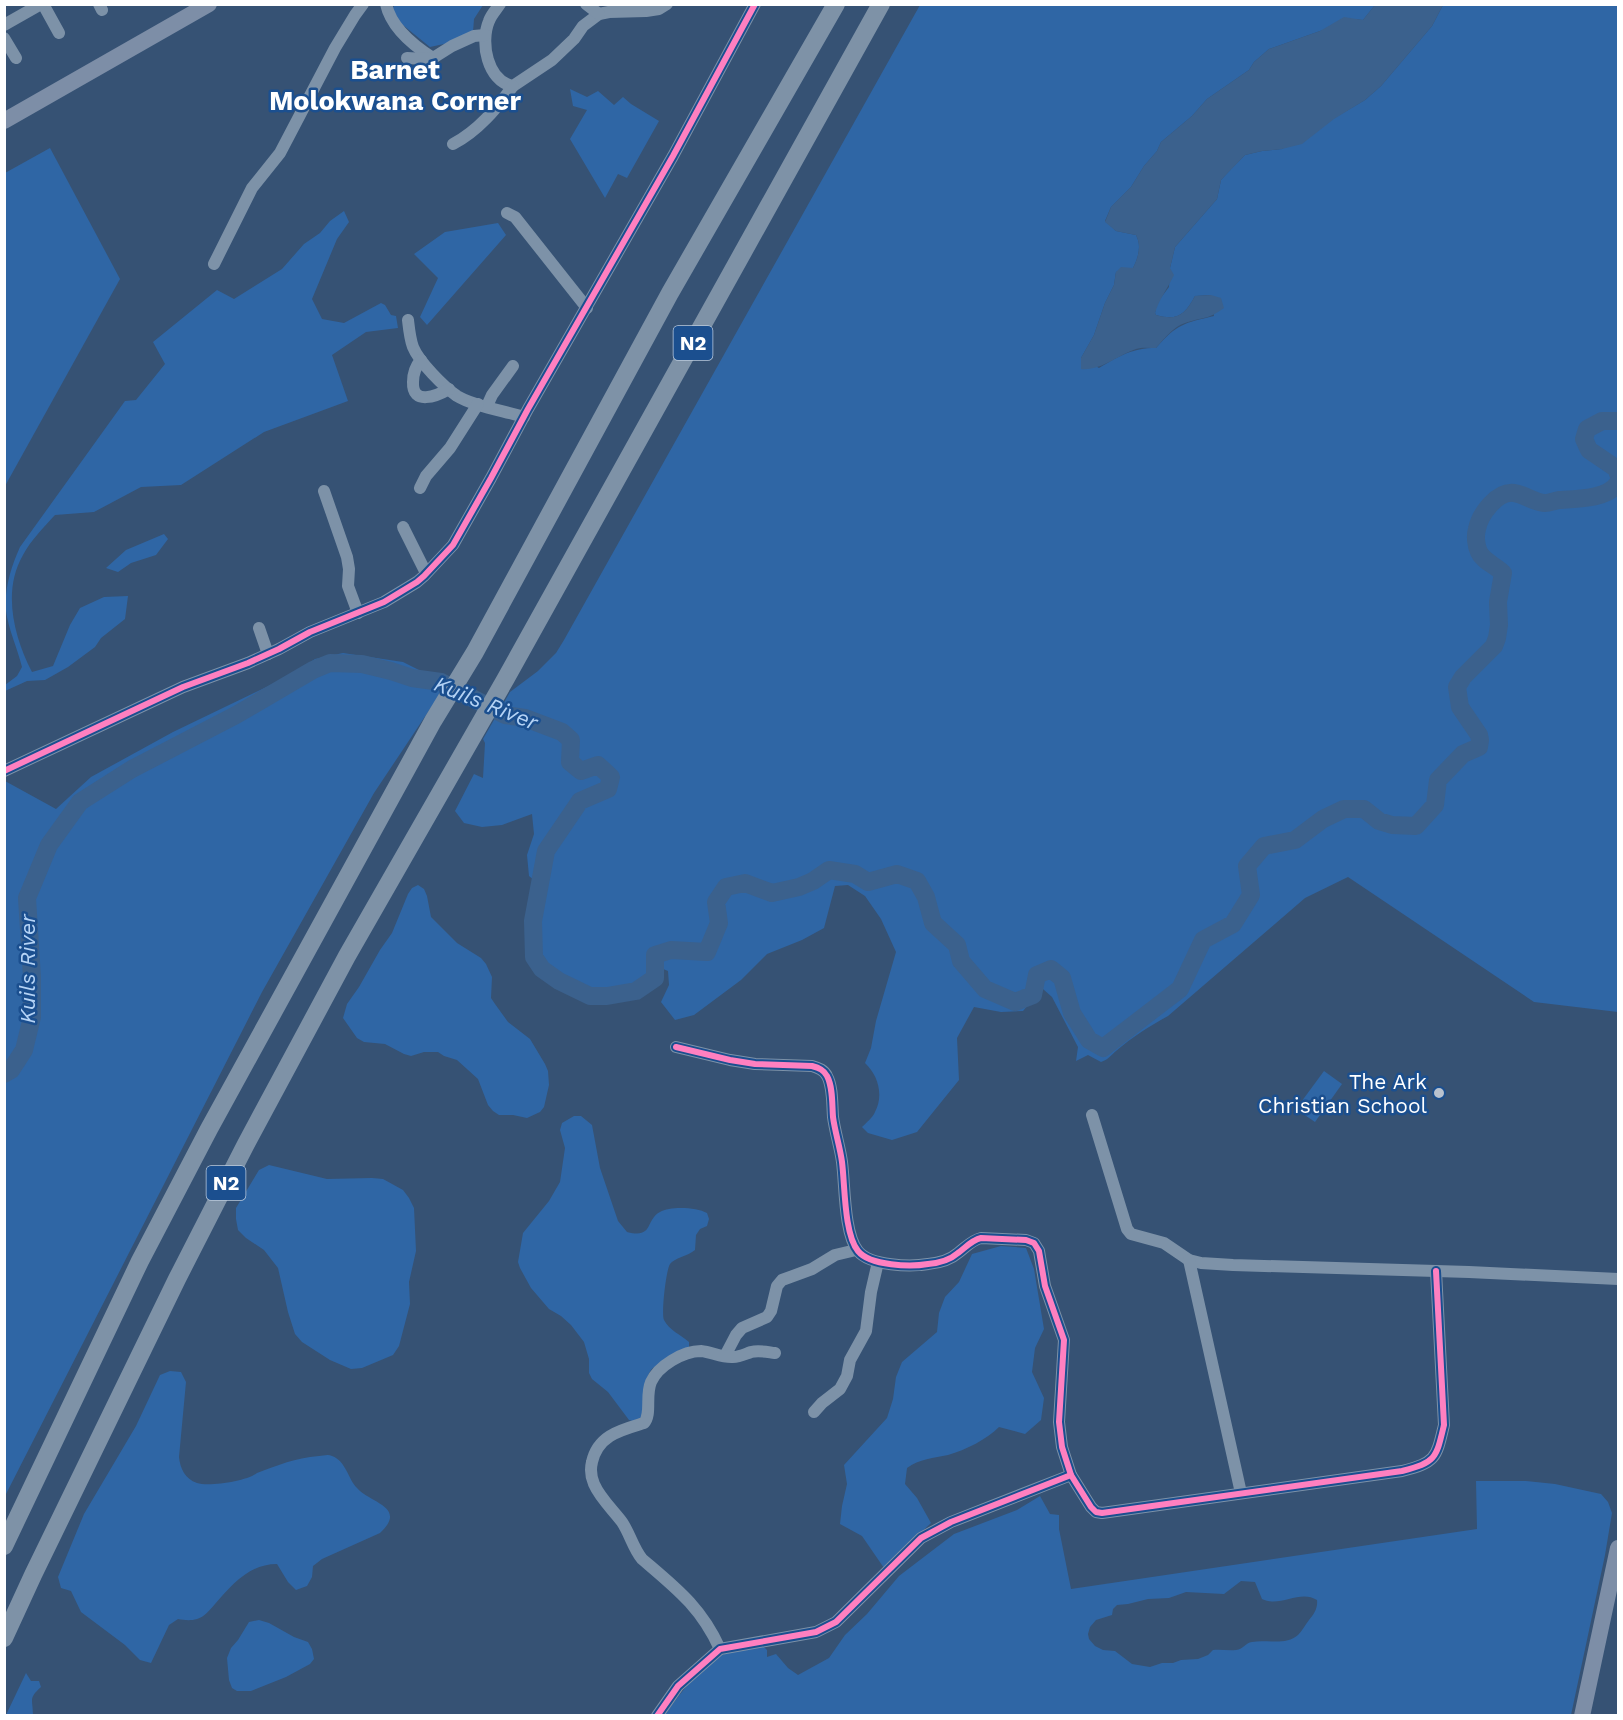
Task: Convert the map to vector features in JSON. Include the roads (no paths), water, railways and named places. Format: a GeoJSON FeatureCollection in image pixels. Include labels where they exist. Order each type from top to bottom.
{"type":"FeatureCollection","features":[{"type":"Feature","properties":{"kind":"highway","name":"N2"},"geometry":{"type":"LineString","coordinates":[[4,1546],[140,1261],[203,1139],[434,721],[470,662],[670,293],[836,4]]}},
{"type":"Feature","properties":{"kind":"highway","name":"N2"},"geometry":{"type":"LineString","coordinates":[[4,1638],[177,1279],[246,1144],[347,956],[505,680],[881,4]]}},
{"type":"Feature","properties":{"kind":"main road"},"geometry":{"type":"LineString","coordinates":[[4,121],[209,4]]}},
{"type":"Feature","properties":{"kind":"main road"},"geometry":{"type":"LineString","coordinates":[[1582,1716],[1618,1548]]}},
{"type":"Feature","properties":{"kind":"street"},"geometry":{"type":"LineString","coordinates":[[4,25],[42,4],[59,33]]}},
{"type":"Feature","properties":{"kind":"street"},"geometry":{"type":"LineString","coordinates":[[214,264],[252,188],[280,153],[335,48],[363,4]]}},
{"type":"Feature","properties":{"kind":"street"},"geometry":{"type":"LineString","coordinates":[[386,4],[392,20],[403,33],[420,50],[433,58]]}},
{"type":"Feature","properties":{"kind":"street"},"geometry":{"type":"LineString","coordinates":[[500,4],[489,21],[485,35],[488,57],[491,69],[505,83],[513,86]]}},
{"type":"Feature","properties":{"kind":"street"},"geometry":{"type":"LineString","coordinates":[[586,4],[599,14]]}},
{"type":"Feature","properties":{"kind":"street"},"geometry":{"type":"LineString","coordinates":[[453,144],[472,133],[513,86],[552,60],[584,26],[599,14],[646,12],[667,4]]}},
{"type":"Feature","properties":{"kind":"street"},"geometry":{"type":"LineString","coordinates":[[4,771],[183,687],[248,663],[309,632],[384,602],[417,582],[426,573],[453,545],[492,478],[524,417],[674,156],[755,4]]}},
{"type":"Feature","properties":{"kind":"street"},"geometry":{"type":"LineString","coordinates":[[407,58],[433,58],[474,36],[485,35]]}},
{"type":"Feature","properties":{"kind":"street"},"geometry":{"type":"LineString","coordinates":[[4,38],[16,58]]}},
{"type":"Feature","properties":{"kind":"street"},"geometry":{"type":"LineString","coordinates":[[507,213],[514,217],[587,308]]}},
{"type":"Feature","properties":{"kind":"street"},"geometry":{"type":"LineString","coordinates":[[408,320],[414,349],[421,360],[449,389],[458,396],[482,405],[524,417]]}},
{"type":"Feature","properties":{"kind":"street"},"geometry":{"type":"LineString","coordinates":[[421,360],[413,372],[415,393],[432,397],[449,389]]}},
{"type":"Feature","properties":{"kind":"street"},"geometry":{"type":"LineString","coordinates":[[420,488],[426,476],[513,366]]}},
{"type":"Feature","properties":{"kind":"street"},"geometry":{"type":"LineString","coordinates":[[324,491],[347,557],[348,586],[358,613]]}},
{"type":"Feature","properties":{"kind":"street"},"geometry":{"type":"LineString","coordinates":[[403,527],[426,573]]}},
{"type":"Feature","properties":{"kind":"street"},"geometry":{"type":"LineString","coordinates":[[259,628],[268,654]]}},
{"type":"Feature","properties":{"kind":"street"},"geometry":{"type":"LineString","coordinates":[[676,1047],[747,1063],[812,1066],[826,1073],[830,1082],[842,1159],[845,1211],[856,1250],[868,1259],[894,1264],[929,1264],[950,1259],[974,1240],[981,1238],[1026,1240],[1037,1246],[1045,1286],[1064,1340],[1059,1422],[1062,1446],[1071,1475],[1096,1512],[1402,1471],[1423,1466],[1432,1460],[1438,1449],[1444,1425],[1436,1271]]}},
{"type":"Feature","properties":{"kind":"street"},"geometry":{"type":"LineString","coordinates":[[1092,1115],[1127,1229],[1131,1234],[1164,1243],[1189,1260],[1233,1265],[1618,1279]]}},
{"type":"Feature","properties":{"kind":"street"},"geometry":{"type":"LineString","coordinates":[[725,1356],[742,1328],[767,1317],[771,1311],[777,1286],[782,1280],[812,1269],[835,1255],[856,1250]]}},
{"type":"Feature","properties":{"kind":"street"},"geometry":{"type":"LineString","coordinates":[[1189,1260],[1241,1493]]}},
{"type":"Feature","properties":{"kind":"street"},"geometry":{"type":"LineString","coordinates":[[814,1412],[840,1389],[848,1376],[850,1360],[866,1331],[878,1262]]}},
{"type":"Feature","properties":{"kind":"street"},"geometry":{"type":"LineString","coordinates":[[720,1648],[712,1630],[687,1598],[636,1552],[624,1525],[595,1486],[590,1472],[600,1442],[615,1433],[648,1420],[648,1392],[658,1370],[692,1352],[703,1351],[736,1357],[753,1352],[775,1353]]}},
{"type":"Feature","properties":{"kind":"street"},"geometry":{"type":"LineString","coordinates":[[657,1716],[678,1686],[720,1648],[816,1632],[836,1622],[921,1538],[951,1522],[1071,1475]]}},
{"type":"Feature","properties":{"kind":"waterway","name":"Kuils River"},"geometry":{"type":"LineString","coordinates":[[1618,421],[1602,421],[1587,429],[1584,439],[1589,450],[1617,469],[1618,474]]}},
{"type":"Feature","properties":{"kind":"waterway","name":"Kuils River"},"geometry":{"type":"LineString","coordinates":[[4,1074],[11,1070],[24,1050],[32,1017],[27,898],[49,845],[80,802],[132,769],[236,715],[313,670],[330,663],[362,664],[412,678],[441,682],[505,715],[525,718],[562,732],[571,740],[570,762],[581,771],[598,765],[611,777],[608,789],[580,801],[546,851],[533,921],[534,957],[542,969],[559,981],[590,996],[607,996],[636,991],[655,978],[655,955],[671,950],[707,952],[719,923],[716,902],[726,887],[745,883],[772,893],[799,887],[829,870],[855,874],[868,882],[897,874],[917,881],[926,897],[933,923],[957,945],[961,961],[985,989],[1015,1002],[1033,995],[1037,975],[1051,969],[1062,978],[1072,1013],[1089,1040],[1103,1048],[1180,989],[1203,940],[1233,924],[1251,895],[1247,866],[1264,846],[1295,840],[1323,819],[1344,809],[1364,809],[1379,821],[1392,825],[1416,826],[1435,805],[1438,780],[1463,754],[1479,747],[1479,735],[1460,707],[1457,687],[1463,677],[1494,646],[1497,638],[1498,602],[1503,573],[1483,558],[1476,541],[1479,523],[1486,510],[1501,496],[1508,493],[1547,503],[1600,495],[1618,483]]}},
{"type":"Feature","properties":{"kind":"place","name":"The Ark Christian School"},"geometry":{"type":"Point","coordinates":[1439,1093]}},
{"type":"Feature","properties":{"kind":"district","name":"Barnet Molokwana Corner"},"geometry":{"type":"Point","coordinates":[395,86]}}]}
